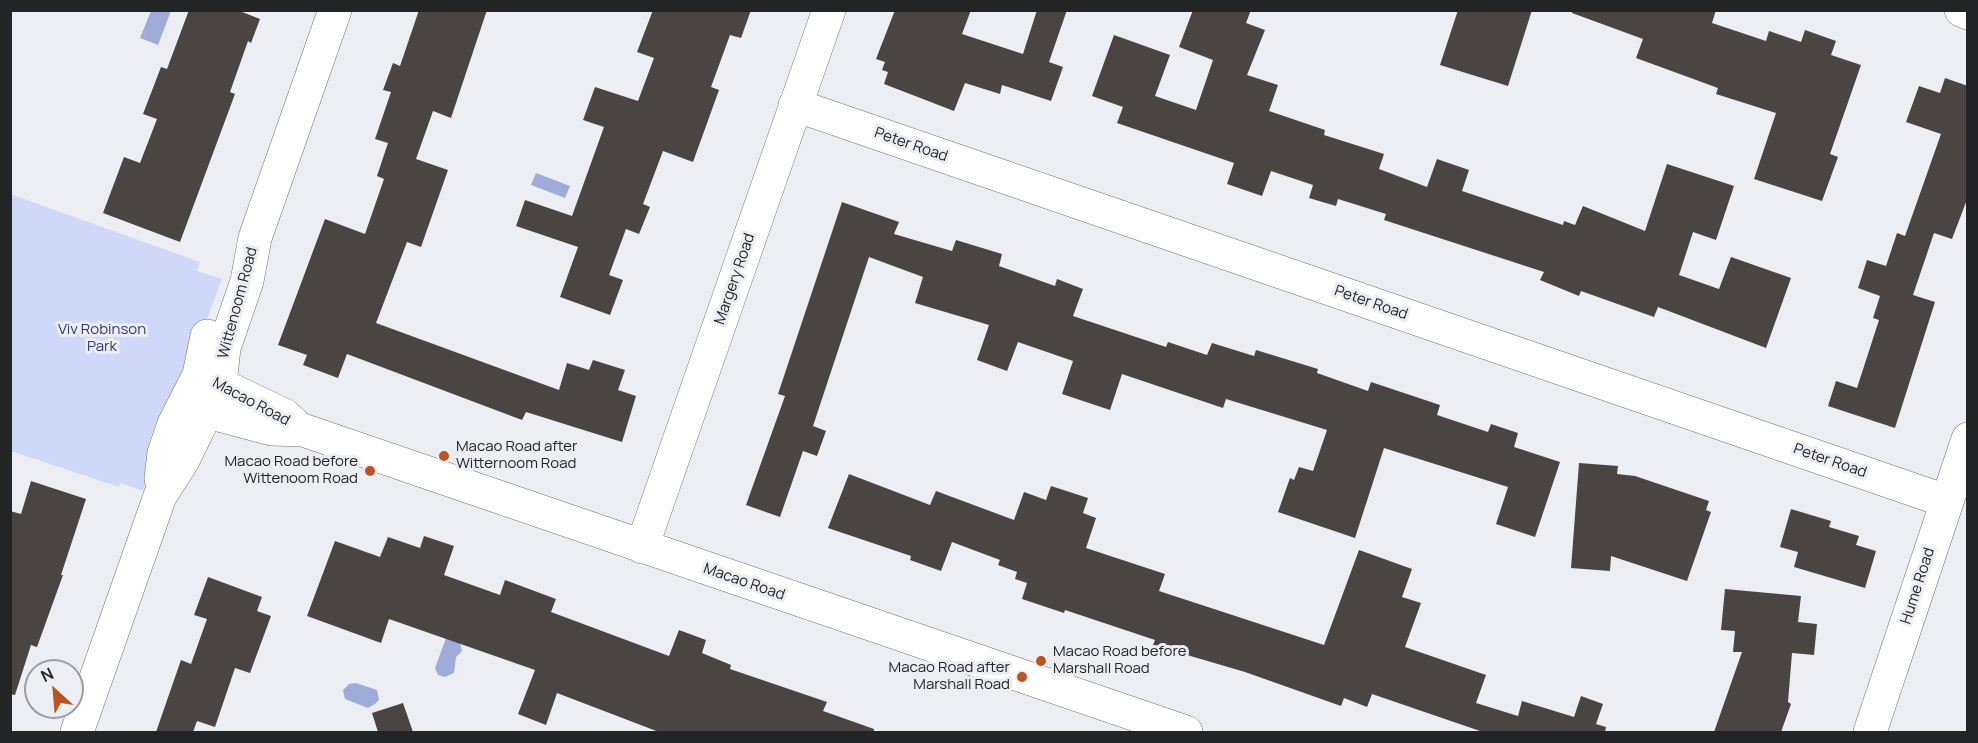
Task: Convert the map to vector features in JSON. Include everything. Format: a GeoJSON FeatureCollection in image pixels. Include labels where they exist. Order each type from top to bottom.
{"type":"FeatureCollection","features":[{"type":"Feature","properties":{"kind":"street","name":"Wittenoom Road"},"geometry":{"type":"LineString","coordinates":[[77,732],[160,496],[183,460],[204,394],[201,353],[229,275],[255,238],[335,10]]}},
{"type":"Feature","properties":{"kind":"street","name":"Margery Road"},"geometry":{"type":"LineString","coordinates":[[642,547],[829,10]]}},
{"type":"Feature","properties":{"kind":"street"},"geometry":{"type":"LineString","coordinates":[[1961,10],[1968,13]]}},
{"type":"Feature","properties":{"kind":"street","name":"Peter Road"},"geometry":{"type":"LineString","coordinates":[[795,105],[1946,501]]}},
{"type":"Feature","properties":{"kind":"street","name":"Macao Road"},"geometry":{"type":"LineString","coordinates":[[204,394],[284,415],[303,430],[1186,732]]}},
{"type":"Feature","properties":{"kind":"street","name":"Hume Road"},"geometry":{"type":"LineString","coordinates":[[1870,732],[1968,439]]}},
{"type":"Feature","properties":{"kind":"green space","name":"Viv Robinson Park"},"geometry":{"type":"Polygon","coordinates":[[[10,194],[200,262],[197,271],[222,279],[143,491],[120,483],[119,487],[11,451],[10,194]]]}},
{"type":"Feature","properties":{"kind":"shaded area"},"geometry":{"type":"Polygon","coordinates":[[[151,11],[171,11],[158,45],[140,38],[151,11]]]}},
{"type":"Feature","properties":{"kind":"shaded area"},"geometry":{"type":"Polygon","coordinates":[[[536,173],[570,186],[565,198],[531,185],[536,173]]]}},
{"type":"Feature","properties":{"kind":"shaded area"},"geometry":{"type":"Polygon","coordinates":[[[446,638],[460,643],[462,651],[456,657],[454,673],[445,677],[438,675],[435,668],[446,638]]]}},
{"type":"Feature","properties":{"kind":"shaded area"},"geometry":{"type":"Polygon","coordinates":[[[356,683],[377,690],[379,700],[368,708],[345,699],[343,690],[349,684],[356,683]]]}},
{"type":"Feature","properties":{"kind":"building"},"geometry":{"type":"Polygon","coordinates":[[[189,10],[237,10],[260,19],[251,43],[248,41],[230,92],[235,94],[180,242],[103,213],[124,157],[140,163],[157,119],[143,114],[161,67],[167,69],[189,10]]]}},
{"type":"Feature","properties":{"kind":"building"},"geometry":{"type":"Polygon","coordinates":[[[419,10],[487,10],[451,118],[433,111],[416,159],[448,170],[421,247],[407,242],[376,323],[559,390],[567,363],[589,370],[593,360],[625,370],[618,390],[636,396],[622,442],[526,412],[522,420],[347,354],[338,378],[303,365],[307,355],[278,345],[325,219],[365,234],[384,179],[377,176],[388,143],[375,139],[391,92],[383,90],[393,63],[400,66],[419,10]]]}},
{"type":"Feature","properties":{"kind":"building"},"geometry":{"type":"Polygon","coordinates":[[[653,10],[751,10],[741,38],[730,35],[711,87],[719,90],[693,162],[663,151],[643,204],[650,207],[639,234],[626,229],[609,275],[623,280],[610,315],[560,297],[578,247],[516,226],[525,200],[572,216],[604,127],[583,120],[595,87],[638,101],[654,58],[637,52],[653,10]]]}},
{"type":"Feature","properties":{"kind":"building"},"geometry":{"type":"Polygon","coordinates":[[[895,10],[971,10],[962,34],[1023,54],[1037,10],[1067,10],[1049,62],[1063,67],[1051,101],[1002,85],[1000,94],[965,83],[954,111],[884,84],[888,72],[882,70],[885,62],[876,59],[895,10]]]}},
{"type":"Feature","properties":{"kind":"building"},"geometry":{"type":"Polygon","coordinates":[[[1193,10],[1251,10],[1246,23],[1265,30],[1247,75],[1278,85],[1269,111],[1325,130],[1324,135],[1384,154],[1379,169],[1427,187],[1437,159],[1469,170],[1462,191],[1563,225],[1564,221],[1575,225],[1583,206],[1645,231],[1667,164],[1734,186],[1716,240],[1693,232],[1679,275],[1719,289],[1731,257],[1791,278],[1766,348],[1658,307],[1654,317],[1581,291],[1579,296],[1540,280],[1544,272],[1384,220],[1386,214],[1338,199],[1336,206],[1309,198],[1313,185],[1271,171],[1262,196],[1227,184],[1234,163],[1117,123],[1123,107],[1092,96],[1114,35],[1170,55],[1155,96],[1196,110],[1213,60],[1179,47],[1193,10]]]}},
{"type":"Feature","properties":{"kind":"building"},"geometry":{"type":"Polygon","coordinates":[[[1458,10],[1532,10],[1508,86],[1440,65],[1458,10]]]}},
{"type":"Feature","properties":{"kind":"building"},"geometry":{"type":"Polygon","coordinates":[[[1572,10],[1716,10],[1712,23],[1766,41],[1769,31],[1801,42],[1805,30],[1836,41],[1831,55],[1861,65],[1830,154],[1838,157],[1822,201],[1754,179],[1776,113],[1716,94],[1718,88],[1636,58],[1643,39],[1572,13],[1572,10]]]}},
{"type":"Feature","properties":{"kind":"building"},"geometry":{"type":"Polygon","coordinates":[[[1945,78],[1968,86],[1968,197],[1952,239],[1934,233],[1913,295],[1935,302],[1895,428],[1828,406],[1836,381],[1857,388],[1879,320],[1873,318],[1880,296],[1858,288],[1867,260],[1886,266],[1897,233],[1905,236],[1941,134],[1906,122],[1919,86],[1940,93],[1945,78]]]}},
{"type":"Feature","properties":{"kind":"building"},"geometry":{"type":"Polygon","coordinates":[[[842,202],[899,222],[894,234],[952,251],[956,240],[1002,254],[999,266],[1055,286],[1057,279],[1083,289],[1073,316],[1166,347],[1168,342],[1207,355],[1212,343],[1254,356],[1256,350],[1318,369],[1317,373],[1368,391],[1371,382],[1440,405],[1437,415],[1488,432],[1491,424],[1518,433],[1514,447],[1560,462],[1535,537],[1496,524],[1508,487],[1384,448],[1355,538],[1278,512],[1290,478],[1294,480],[1299,467],[1313,471],[1327,430],[1226,399],[1223,408],[1122,374],[1110,410],[1062,394],[1073,361],[1018,342],[1007,371],[977,360],[989,325],[915,303],[923,277],[869,257],[813,426],[826,431],[817,456],[803,451],[780,517],[746,505],[785,396],[778,394],[842,202]]]}},
{"type":"Feature","properties":{"kind":"building"},"geometry":{"type":"Polygon","coordinates":[[[1579,463],[1618,466],[1617,474],[1635,476],[1709,501],[1706,510],[1711,512],[1687,581],[1611,556],[1610,571],[1571,568],[1579,463]]]}},
{"type":"Feature","properties":{"kind":"building"},"geometry":{"type":"Polygon","coordinates":[[[849,474],[930,505],[936,491],[1014,520],[1024,492],[1046,500],[1051,486],[1088,498],[1083,513],[1096,518],[1086,548],[1165,574],[1159,591],[1324,645],[1359,550],[1412,569],[1402,597],[1421,603],[1405,647],[1486,675],[1476,703],[1518,716],[1522,701],[1574,717],[1581,696],[1603,704],[1596,724],[1606,727],[1605,732],[1483,732],[1372,694],[1367,707],[1344,698],[1341,706],[1245,672],[1153,645],[1155,640],[1065,610],[1064,613],[1022,599],[1027,583],[1015,579],[1017,572],[998,565],[1000,560],[952,542],[941,571],[910,560],[911,556],[828,528],[849,474]]]}},
{"type":"Feature","properties":{"kind":"building"},"geometry":{"type":"Polygon","coordinates":[[[31,481],[86,499],[61,575],[63,575],[37,647],[31,645],[27,659],[24,659],[24,667],[15,695],[10,694],[10,511],[21,514],[31,481]]]}},
{"type":"Feature","properties":{"kind":"building"},"geometry":{"type":"Polygon","coordinates":[[[1791,509],[1831,521],[1829,527],[1859,536],[1856,545],[1876,551],[1865,588],[1794,567],[1798,552],[1780,547],[1791,509]]]}},
{"type":"Feature","properties":{"kind":"building"},"geometry":{"type":"Polygon","coordinates":[[[424,536],[454,546],[444,575],[500,595],[505,580],[556,599],[551,612],[669,656],[679,630],[706,640],[702,653],[731,665],[730,669],[827,702],[823,711],[874,729],[874,732],[659,732],[557,693],[546,725],[518,714],[535,670],[389,619],[381,643],[307,616],[335,541],[380,557],[388,537],[420,548],[424,536]]]}},
{"type":"Feature","properties":{"kind":"building"},"geometry":{"type":"Polygon","coordinates":[[[208,577],[262,597],[257,611],[271,616],[250,673],[235,668],[215,727],[197,721],[193,732],[156,732],[181,660],[191,664],[207,619],[194,615],[208,577]]]}},
{"type":"Feature","properties":{"kind":"building"},"geometry":{"type":"Polygon","coordinates":[[[1725,589],[1801,596],[1798,622],[1817,624],[1814,655],[1792,653],[1788,702],[1791,704],[1781,732],[1714,732],[1742,652],[1733,652],[1735,631],[1721,630],[1725,589]]]}},
{"type":"Feature","properties":{"kind":"building"},"geometry":{"type":"Polygon","coordinates":[[[403,703],[413,732],[378,732],[372,713],[403,703]]]}},
{"type":"Feature","properties":{"kind":"place","name":"Macao Road after Witternoom Road"},"geometry":{"type":"Point","coordinates":[444,456]}},
{"type":"Feature","properties":{"kind":"place","name":"Macao Road before Wittenoom Road"},"geometry":{"type":"Point","coordinates":[370,471]}},
{"type":"Feature","properties":{"kind":"place","name":"Macao Road before Marshall Road"},"geometry":{"type":"Point","coordinates":[1041,661]}},
{"type":"Feature","properties":{"kind":"place","name":"Macao Road after Marshall Road"},"geometry":{"type":"Point","coordinates":[1022,677]}}]}
